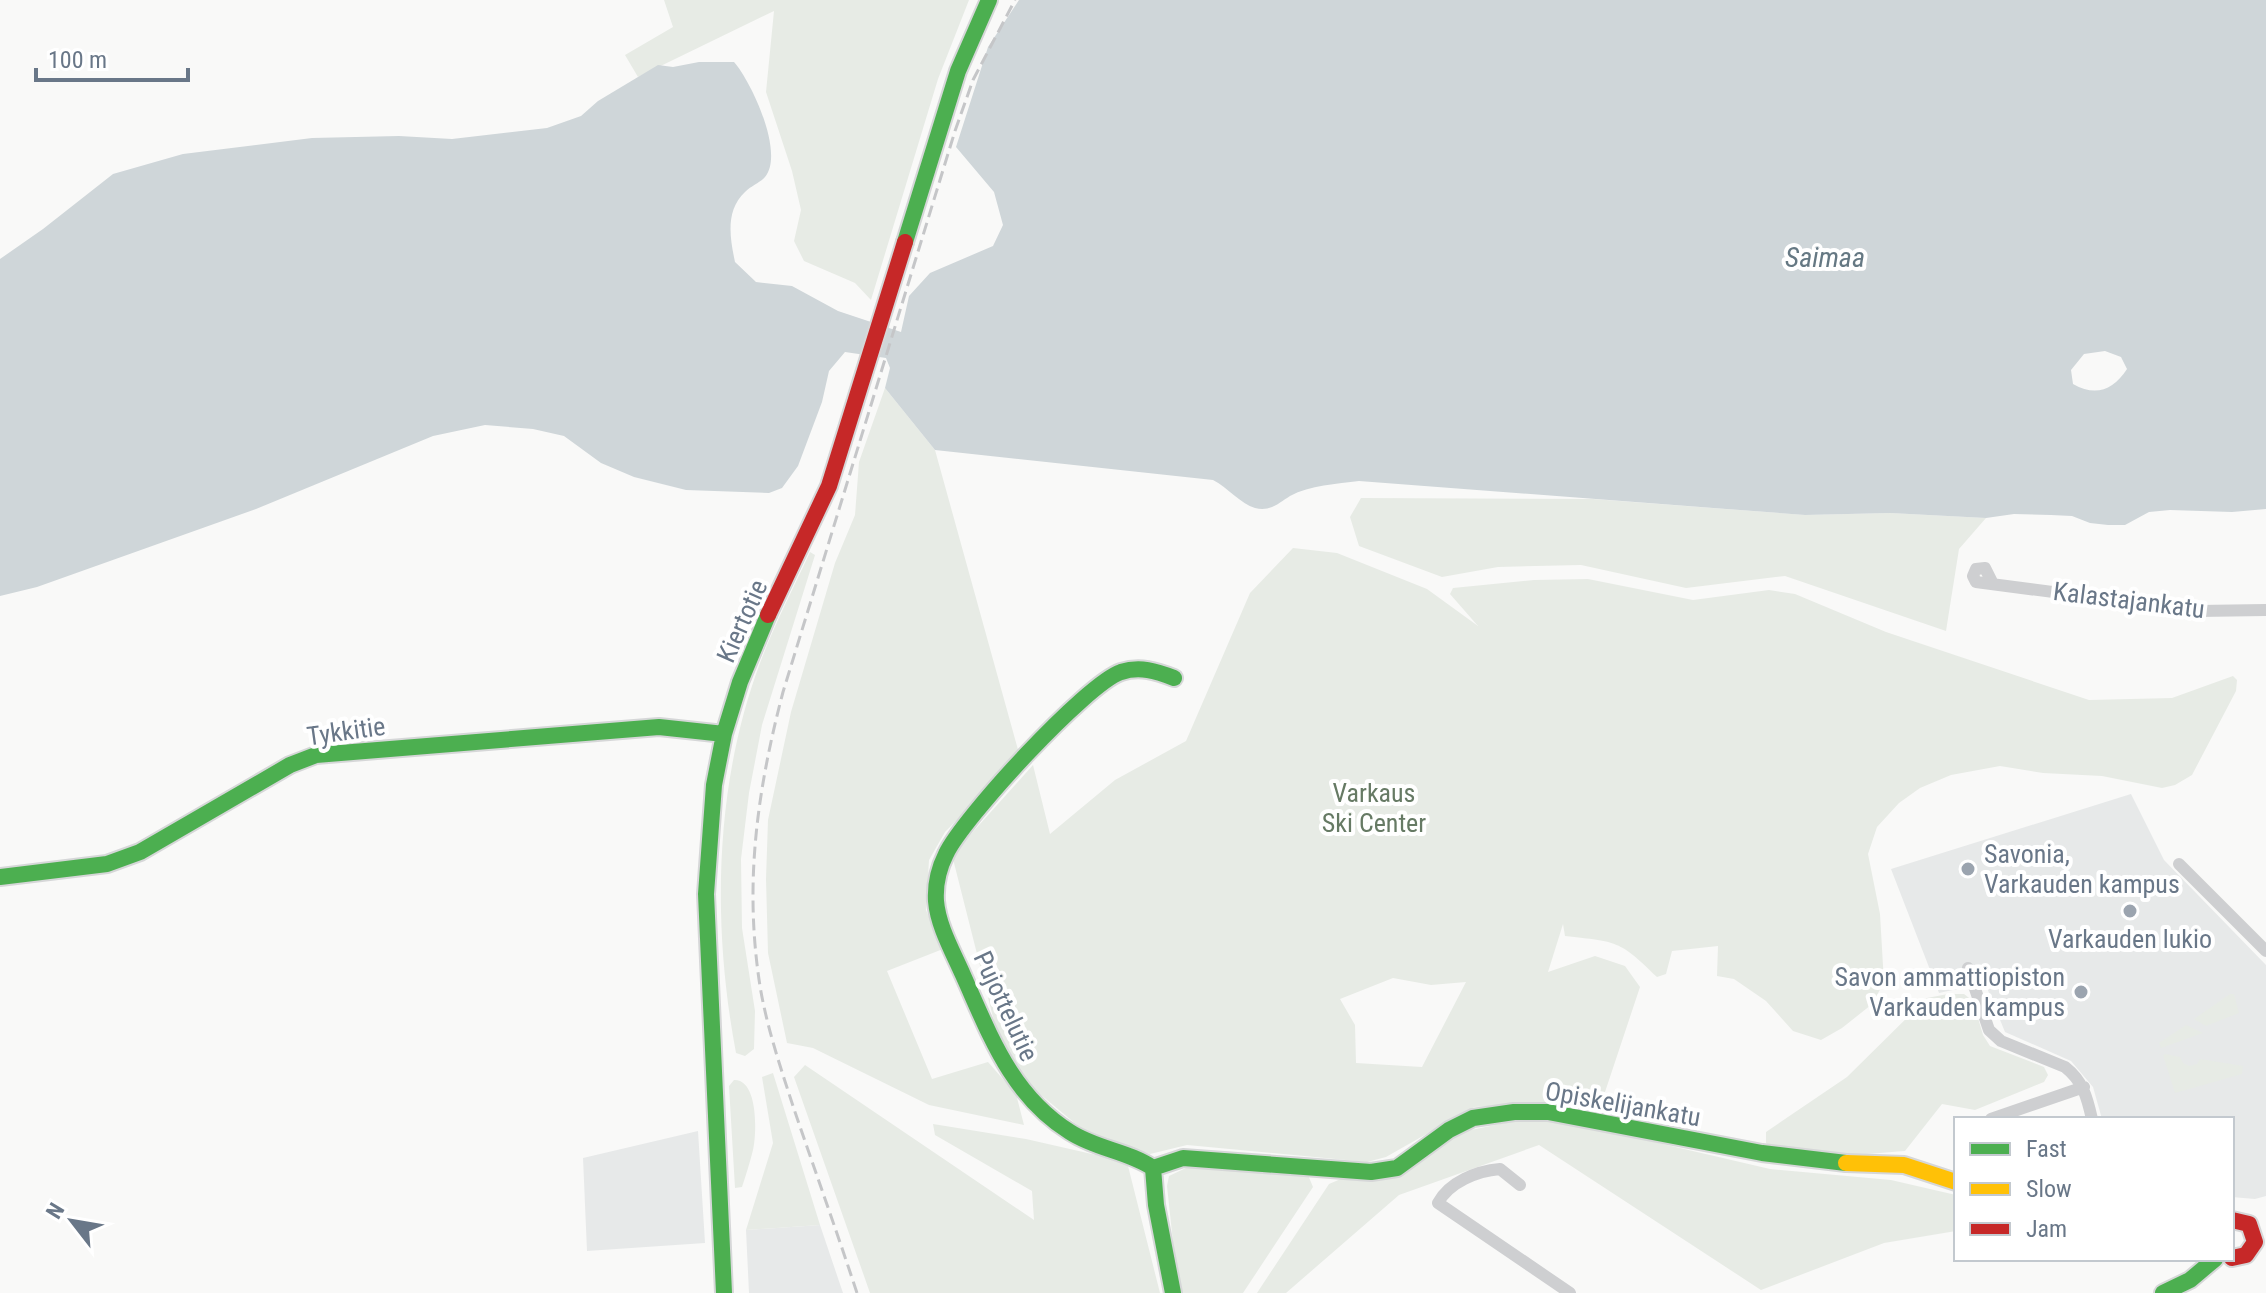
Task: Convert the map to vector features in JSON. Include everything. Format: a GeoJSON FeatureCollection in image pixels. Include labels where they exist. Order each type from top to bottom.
{"type":"FeatureCollection","features":[{"type":"Feature","properties":{"kind":"street","name":"Kiertotie"},"geometry":{"type":"LineString","coordinates":[[724,1293],[706,894],[714,785],[724,734],[760,632],[829,486],[958,71],[989,0]]}},
{"type":"Feature","properties":{"kind":"street","name":"Kalastajankatu"},"geometry":{"type":"LineString","coordinates":[[1993,584],[2198,611],[2266,610]]}},
{"type":"Feature","properties":{"kind":"street","name":"Pujottelutie"},"geometry":{"type":"LineString","coordinates":[[1153,1168],[1133,1156],[1081,1139],[1041,1110],[1007,1072],[994,1049],[936,901],[935,882],[950,841],[966,822],[1057,726],[1115,675],[1144,669],[1174,678]]}},
{"type":"Feature","properties":{"kind":"street","name":"Tykkitie"},"geometry":{"type":"LineString","coordinates":[[0,877],[107,864],[140,852],[290,765],[316,755],[659,727],[724,734]]}},
{"type":"Feature","properties":{"kind":"street"},"geometry":{"type":"LineString","coordinates":[[2179,864],[2266,951]]}},
{"type":"Feature","properties":{"kind":"street"},"geometry":{"type":"LineString","coordinates":[[1968,968],[1989,1030],[2001,1041],[2065,1067],[2084,1087],[2092,1117]]}},
{"type":"Feature","properties":{"kind":"street"},"geometry":{"type":"LineString","coordinates":[[1997,1117],[2084,1087]]}},
{"type":"Feature","properties":{"kind":"street","name":"Opiskelijankatu"},"geometry":{"type":"LineString","coordinates":[[1153,1168],[1183,1158],[1371,1172],[1397,1168],[1449,1130],[1473,1118],[1514,1112],[1548,1112],[1775,1155],[1829,1163],[1904,1165],[1954,1181]]}},
{"type":"Feature","properties":{"kind":"street"},"geometry":{"type":"LineString","coordinates":[[1153,1168],[1156,1205],[1173,1293]]}},
{"type":"Feature","properties":{"kind":"street"},"geometry":{"type":"LineString","coordinates":[[1520,1185],[1500,1169],[1490,1169],[1452,1185],[1438,1203],[1570,1293]]}},
{"type":"Feature","properties":{"kind":"street"},"geometry":{"type":"LineString","coordinates":[[2234,1220],[2249,1224],[2261,1234],[2251,1252],[2240,1259],[2234,1258]]}},
{"type":"Feature","properties":{"kind":"street"},"geometry":{"type":"LineString","coordinates":[[2163,1293],[2190,1280],[2213,1261]]}},
{"type":"Feature","properties":{"kind":"street"},"geometry":{"type":"LineString","coordinates":[[1543,1293],[1553,1281]]}},
{"type":"Feature","properties":{"kind":"shaded area"},"geometry":{"type":"Polygon","coordinates":[[[2131,794],[2164,860],[2266,965],[2266,1196],[2255,1199],[2234,1197],[2234,1117],[2101,1117],[2093,1087],[2071,1061],[2005,1032],[1985,983],[1939,993],[1891,869],[2131,794]]]}},
{"type":"Feature","properties":{"kind":"shaded area"},"geometry":{"type":"Polygon","coordinates":[[[698,1131],[705,1243],[587,1251],[583,1158],[698,1131]]]}},
{"type":"Feature","properties":{"kind":"shaded area"},"geometry":{"type":"Polygon","coordinates":[[[820,1225],[843,1293],[749,1293],[746,1230],[820,1225]]]}},
{"type":"Feature","properties":{"kind":"green space"},"geometry":{"type":"Polygon","coordinates":[[[664,0],[969,0],[938,79],[871,300],[855,283],[804,261],[794,241],[801,210],[792,171],[766,92],[774,11],[638,77],[625,55],[673,27],[664,0]]]}},
{"type":"Feature","properties":{"kind":"green space"},"geometry":{"type":"Polygon","coordinates":[[[885,388],[935,450],[1020,757],[945,832],[929,860],[926,910],[943,949],[887,971],[932,1079],[988,1062],[1016,1094],[1024,1125],[929,1105],[813,1048],[787,1043],[768,953],[768,820],[791,712],[835,563],[855,515],[859,462],[885,388]]]}},
{"type":"Feature","properties":{"kind":"green space"},"geometry":{"type":"Polygon","coordinates":[[[1361,498],[1593,499],[1805,515],[1890,513],[1986,518],[1959,549],[1946,631],[1785,576],[1686,588],[1581,565],[1498,567],[1442,577],[1359,546],[1350,517],[1361,498]]]}},
{"type":"Feature","properties":{"kind":"green space","name":"Varkaus Ski Center"},"geometry":{"type":"Polygon","coordinates":[[[1293,548],[1337,553],[1427,589],[1478,626],[1450,594],[1453,588],[1534,580],[1588,579],[1693,600],[1769,590],[1795,594],[1886,632],[2089,700],[2172,698],[2233,676],[2237,680],[2236,691],[2192,775],[2175,785],[2162,788],[2102,776],[2043,773],[2000,766],[1951,775],[1920,788],[1899,803],[1877,827],[1868,854],[1880,914],[1884,983],[1871,1005],[1821,1040],[1793,1031],[1766,1001],[1734,979],[1717,976],[1718,946],[1672,951],[1666,974],[1657,977],[1617,945],[1565,936],[1563,924],[1548,972],[1595,956],[1625,966],[1640,987],[1601,1104],[1534,1103],[1474,1107],[1386,1157],[1367,1162],[1187,1145],[1150,1154],[1083,1130],[1023,1080],[997,1033],[952,855],[1033,765],[1050,834],[1115,780],[1186,741],[1250,593],[1293,548]],[[1393,978],[1340,999],[1355,1025],[1356,1063],[1422,1067],[1466,982],[1431,985],[1393,978]]]}},
{"type":"Feature","properties":{"kind":"green space"},"geometry":{"type":"Polygon","coordinates":[[[810,552],[815,555],[762,725],[749,793],[741,859],[742,928],[755,1011],[754,1049],[745,1056],[736,1053],[723,956],[722,856],[726,807],[733,758],[760,663],[810,552]]]}},
{"type":"Feature","properties":{"kind":"green space"},"geometry":{"type":"Polygon","coordinates":[[[1964,994],[1973,1001],[1983,1035],[1990,1046],[2044,1067],[2048,1075],[2044,1082],[1975,1110],[1942,1104],[1905,1151],[1813,1155],[1779,1149],[1766,1143],[1766,1132],[1847,1077],[1927,998],[1964,994]]]}},
{"type":"Feature","properties":{"kind":"green space"},"geometry":{"type":"Polygon","coordinates":[[[2234,994],[2239,1013],[2206,1026],[2194,1019],[2234,994]]]}},
{"type":"Feature","properties":{"kind":"green space"},"geometry":{"type":"Polygon","coordinates":[[[2186,1025],[2203,1033],[2161,1048],[2159,1043],[2186,1025]]]}},
{"type":"Feature","properties":{"kind":"green space"},"geometry":{"type":"Polygon","coordinates":[[[2165,1054],[2180,1057],[2189,1066],[2197,1064],[2200,1059],[2243,1066],[2242,1074],[2175,1093],[2165,1054]]]}},
{"type":"Feature","properties":{"kind":"green space"},"geometry":{"type":"Polygon","coordinates":[[[805,1065],[1034,1220],[1032,1191],[935,1135],[933,1124],[1026,1139],[1127,1162],[1160,1293],[870,1293],[794,1077],[805,1065]]]}},
{"type":"Feature","properties":{"kind":"green space"},"geometry":{"type":"Polygon","coordinates":[[[773,1073],[820,1225],[746,1230],[773,1143],[762,1077],[773,1073]]]}},
{"type":"Feature","properties":{"kind":"green space"},"geometry":{"type":"Polygon","coordinates":[[[734,1080],[748,1088],[755,1120],[749,1164],[742,1187],[735,1188],[729,1086],[734,1080]]]}},
{"type":"Feature","properties":{"kind":"green space"},"geometry":{"type":"Polygon","coordinates":[[[1551,1118],[1770,1169],[1891,1180],[1954,1195],[1954,1231],[1884,1243],[1761,1290],[1539,1145],[1399,1195],[1286,1293],[1257,1293],[1329,1184],[1343,1178],[1398,1174],[1461,1132],[1520,1120],[1551,1118]]]}},
{"type":"Feature","properties":{"kind":"green space"},"geometry":{"type":"Polygon","coordinates":[[[1188,1167],[1308,1175],[1313,1187],[1243,1293],[1182,1293],[1175,1261],[1167,1186],[1169,1176],[1188,1167]]]}},
{"type":"Feature","properties":{"kind":"water","name":"Saimaa"},"geometry":{"type":"Polygon","coordinates":[[[1019,0],[2266,0],[2266,509],[2149,512],[2125,525],[2108,525],[2090,523],[2072,516],[2051,515],[2014,514],[1986,518],[1890,513],[1805,515],[1359,481],[1306,489],[1274,506],[1260,509],[1244,503],[1213,480],[935,450],[885,388],[890,368],[886,358],[845,352],[829,371],[822,402],[798,466],[782,488],[769,493],[686,490],[634,477],[601,463],[564,436],[533,429],[485,425],[433,436],[256,509],[37,587],[0,596],[0,259],[113,174],[183,154],[312,138],[399,136],[452,139],[547,128],[581,116],[598,101],[658,65],[673,67],[699,62],[734,62],[757,100],[771,152],[765,177],[745,192],[734,208],[731,234],[735,262],[756,282],[792,286],[838,311],[901,332],[909,296],[930,273],[993,246],[1003,225],[994,192],[956,147],[988,47],[1019,0]],[[2105,351],[2084,354],[2071,370],[2073,384],[2097,391],[2110,386],[2127,369],[2121,357],[2105,351]]]}},
{"type":"Feature","properties":{"kind":"railway"},"geometry":{"type":"LineString","coordinates":[[857,1293],[784,1079],[763,1002],[753,911],[760,802],[783,692],[955,131],[973,80],[1015,0]]}},
{"type":"Feature","properties":{"kind":"traffic: fast"},"geometry":{"type":"LineString","coordinates":[[905,242],[958,71],[989,0]]}},
{"type":"Feature","properties":{"kind":"traffic: fast"},"geometry":{"type":"LineString","coordinates":[[724,1293],[706,894],[714,785],[724,734],[740,682],[768,615]]}},
{"type":"Feature","properties":{"kind":"traffic: fast"},"geometry":{"type":"LineString","coordinates":[[1173,1293],[1156,1205],[1153,1168],[1070,1132],[1050,1117],[1017,1082],[993,1041],[946,939],[936,895],[941,865],[957,836],[1027,754],[1081,700],[1104,682],[1128,670],[1148,670],[1174,678]]}},
{"type":"Feature","properties":{"kind":"traffic: fast"},"geometry":{"type":"LineString","coordinates":[[0,877],[107,864],[140,852],[290,765],[316,755],[659,727],[724,734]]}},
{"type":"Feature","properties":{"kind":"traffic: fast"},"geometry":{"type":"LineString","coordinates":[[1153,1168],[1183,1158],[1371,1172],[1397,1168],[1449,1130],[1473,1118],[1514,1112],[1548,1112],[1762,1153],[1846,1163]]}},
{"type":"Feature","properties":{"kind":"traffic: fast"},"geometry":{"type":"LineString","coordinates":[[2163,1293],[2190,1280],[2213,1261]]}},
{"type":"Feature","properties":{"kind":"traffic: slow"},"geometry":{"type":"LineString","coordinates":[[1846,1163],[1904,1165],[1954,1181]]}},
{"type":"Feature","properties":{"kind":"traffic: jam"},"geometry":{"type":"LineString","coordinates":[[768,615],[829,486],[905,242]]}},
{"type":"Feature","properties":{"kind":"traffic: jam"},"geometry":{"type":"LineString","coordinates":[[2234,1220],[2249,1224],[2255,1242],[2246,1255],[2234,1258]]}},
{"type":"Feature","properties":{"kind":"place","name":"Savonia, Varkauden kampus"},"geometry":{"type":"Point","coordinates":[1968,869]}},
{"type":"Feature","properties":{"kind":"place","name":"Varkauden lukio"},"geometry":{"type":"Point","coordinates":[2130,911]}},
{"type":"Feature","properties":{"kind":"place","name":"Savon ammattiopiston Varkauden kampus"},"geometry":{"type":"Point","coordinates":[2081,992]}}]}
